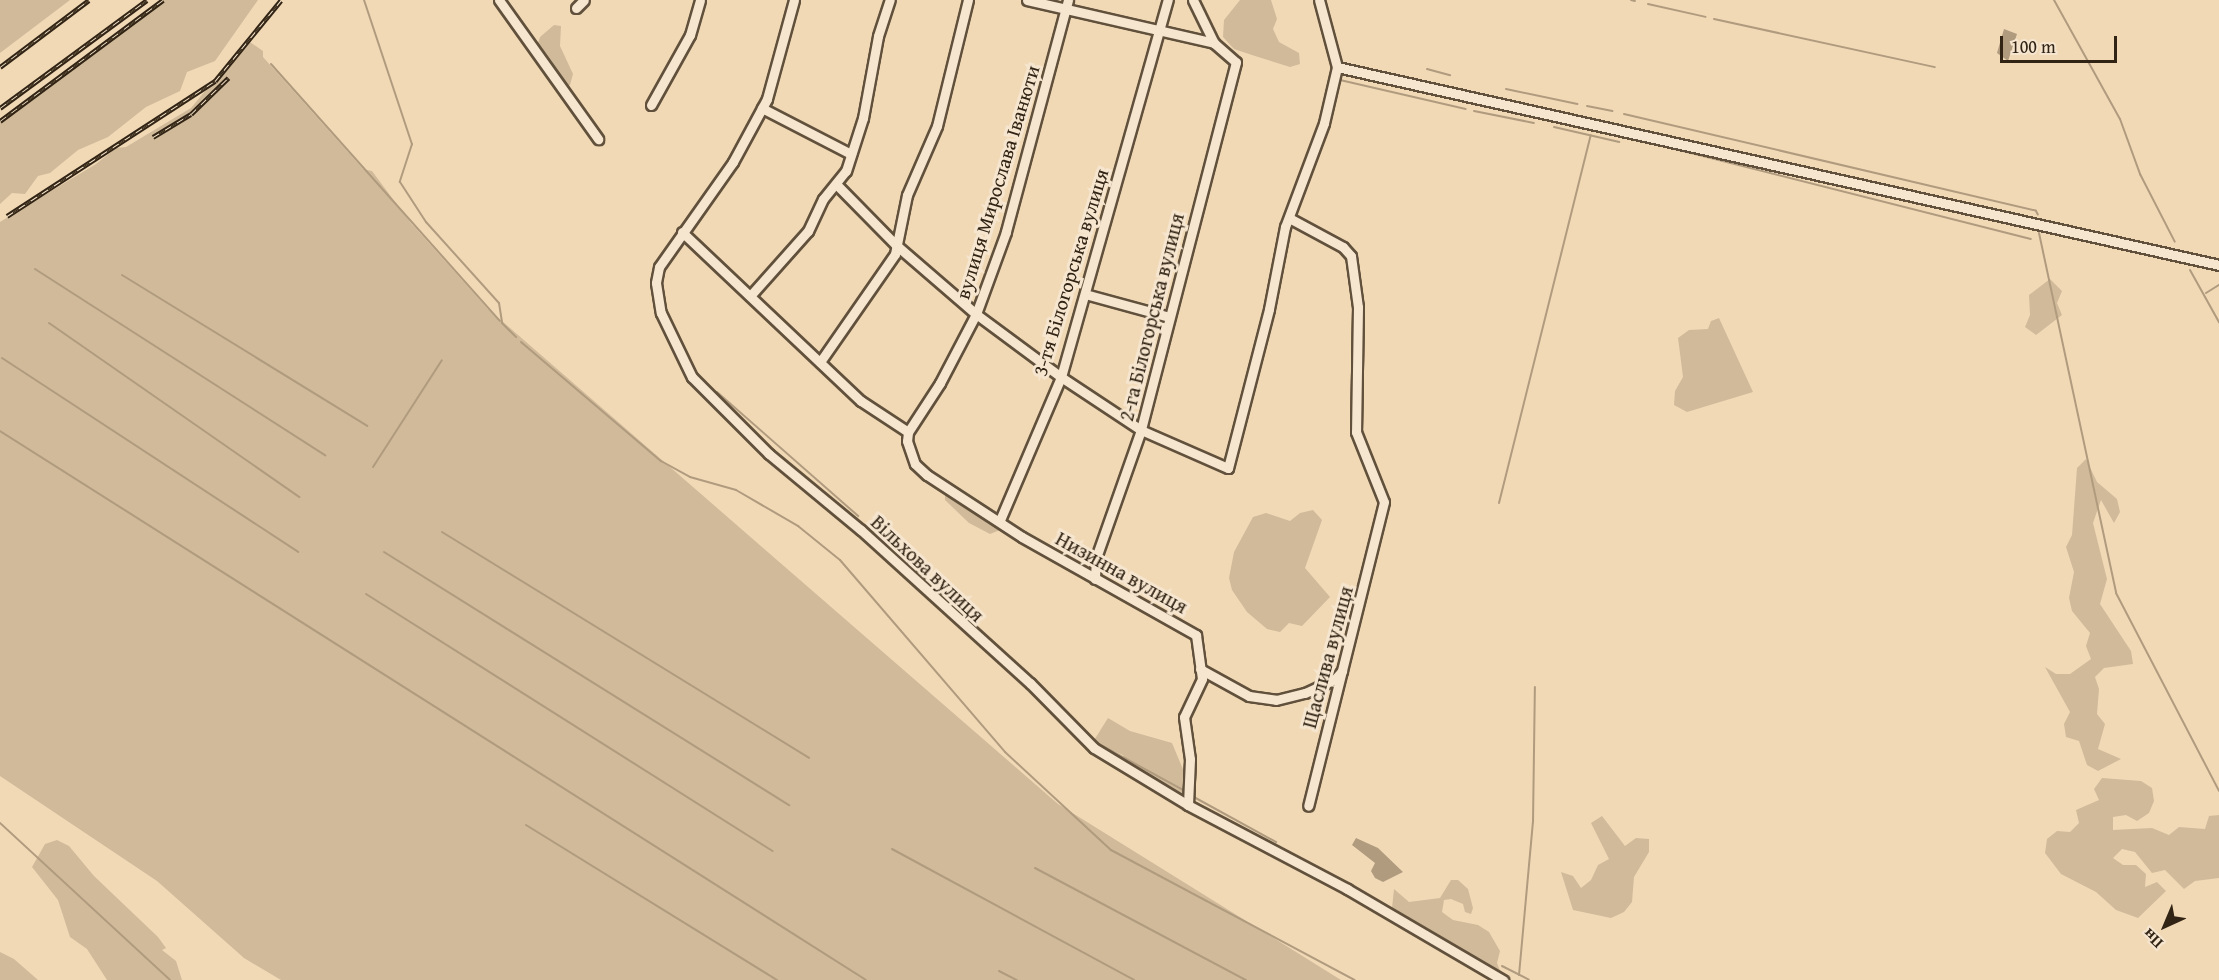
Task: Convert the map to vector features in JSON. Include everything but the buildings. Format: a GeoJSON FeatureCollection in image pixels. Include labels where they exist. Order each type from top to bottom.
{"type":"FeatureCollection","features":[{"type":"Feature","properties":{"kind":"street"},"geometry":{"type":"LineString","coordinates":[[499,0],[598,139]]}},
{"type":"Feature","properties":{"kind":"street"},"geometry":{"type":"LineString","coordinates":[[576,8],[584,0]]}},
{"type":"Feature","properties":{"kind":"street"},"geometry":{"type":"LineString","coordinates":[[651,105],[690,34],[699,0]]}},
{"type":"Feature","properties":{"kind":"street","name":"Вільхова вулиця"},"geometry":{"type":"LineString","coordinates":[[794,0],[762,108],[733,162],[659,267],[658,300],[666,326],[692,376],[707,395],[1030,683],[1094,748],[1188,805],[1285,856],[1503,980]]}},
{"type":"Feature","properties":{"kind":"street"},"geometry":{"type":"LineString","coordinates":[[750,296],[807,231],[824,199],[837,184],[851,154],[890,0]]}},
{"type":"Feature","properties":{"kind":"street"},"geometry":{"type":"LineString","coordinates":[[820,362],[882,277],[896,245],[914,176],[937,126],[968,0]]}},
{"type":"Feature","properties":{"kind":"street"},"geometry":{"type":"LineString","coordinates":[[1027,0],[1067,4],[1214,44]]}},
{"type":"Feature","properties":{"kind":"street","name":"3-тя Білогорська вулиця"},"geometry":{"type":"LineString","coordinates":[[1000,520],[1061,377],[1168,0]]}},
{"type":"Feature","properties":{"kind":"street"},"geometry":{"type":"LineString","coordinates":[[1193,0],[1214,44]]}},
{"type":"Feature","properties":{"kind":"street"},"geometry":{"type":"LineString","coordinates":[[837,184],[896,245],[976,314],[1061,377],[1141,430],[1228,468],[1269,309],[1286,227],[1291,219],[1324,123],[1337,67],[1320,0]]}},
{"type":"Feature","properties":{"kind":"street","name":"вулиця Мирослава Іванюти"},"geometry":{"type":"LineString","coordinates":[[908,432],[940,383],[976,314],[1006,232],[1067,4]]}},
{"type":"Feature","properties":{"kind":"street","name":"2-га Білогорська вулиця"},"geometry":{"type":"LineString","coordinates":[[1095,579],[1096,558],[1141,430],[1236,62],[1214,44]]}},
{"type":"Feature","properties":{"kind":"street"},"geometry":{"type":"LineString","coordinates":[[1337,67],[2219,265]]}},
{"type":"Feature","properties":{"kind":"street"},"geometry":{"type":"LineString","coordinates":[[762,108],[851,154]]}},
{"type":"Feature","properties":{"kind":"street","name":"Щаслива вулиця"},"geometry":{"type":"LineString","coordinates":[[1291,219],[1343,247],[1351,256],[1358,307],[1356,432],[1383,502],[1382,516],[1308,806]]}},
{"type":"Feature","properties":{"kind":"street"},"geometry":{"type":"LineString","coordinates":[[682,232],[875,413],[908,432]]}},
{"type":"Feature","properties":{"kind":"street"},"geometry":{"type":"LineString","coordinates":[[1085,294],[1169,317]]}},
{"type":"Feature","properties":{"kind":"street","name":"Низинна вулиця"},"geometry":{"type":"LineString","coordinates":[[908,432],[915,464],[1095,579],[1196,635],[1202,679],[1197,695],[1184,717],[1190,759],[1188,805]]}},
{"type":"Feature","properties":{"kind":"street"},"geometry":{"type":"LineString","coordinates":[[1200,669],[1249,696],[1276,700],[1305,693],[1335,678],[1342,670]]}},
{"type":"Feature","properties":{"kind":"shaded area"},"geometry":{"type":"Polygon","coordinates":[[[0,0],[70,0],[0,53],[0,0]]]}},
{"type":"Feature","properties":{"kind":"shaded area"},"geometry":{"type":"Polygon","coordinates":[[[160,0],[258,0],[215,61],[187,72],[180,91],[146,107],[108,137],[78,150],[50,173],[38,176],[25,194],[12,193],[0,204],[0,119],[160,0]]]}},
{"type":"Feature","properties":{"kind":"shaded area"},"geometry":{"type":"Polygon","coordinates":[[[1240,0],[1271,0],[1277,19],[1273,29],[1279,42],[1299,53],[1300,64],[1290,67],[1234,49],[1223,37],[1224,20],[1240,0]]]}},
{"type":"Feature","properties":{"kind":"shaded area"},"geometry":{"type":"Polygon","coordinates":[[[554,25],[561,26],[560,46],[573,74],[570,85],[564,87],[536,49],[540,37],[554,25]]]}},
{"type":"Feature","properties":{"kind":"shaded area"},"geometry":{"type":"Polygon","coordinates":[[[2004,29],[2017,34],[2008,61],[1997,53],[2004,29]]]}},
{"type":"Feature","properties":{"kind":"shaded area"},"geometry":{"type":"Polygon","coordinates":[[[247,40],[263,51],[263,57],[363,169],[372,171],[410,222],[488,309],[1058,804],[1341,980],[281,980],[244,958],[157,881],[0,776],[0,222],[96,164],[116,148],[126,147],[191,108],[247,40]]]}},
{"type":"Feature","properties":{"kind":"shaded area"},"geometry":{"type":"Polygon","coordinates":[[[2050,279],[2062,291],[2057,303],[2062,315],[2036,335],[2025,327],[2030,315],[2029,295],[2050,279]]]}},
{"type":"Feature","properties":{"kind":"shaded area"},"geometry":{"type":"Polygon","coordinates":[[[1719,318],[1753,392],[1687,412],[1674,405],[1675,391],[1683,377],[1678,338],[1689,330],[1708,329],[1711,321],[1719,318]]]}},
{"type":"Feature","properties":{"kind":"shaded area"},"geometry":{"type":"Polygon","coordinates":[[[2086,459],[2097,482],[2117,499],[2120,512],[2114,523],[2101,500],[2093,523],[2107,579],[2100,604],[2131,651],[2133,664],[2104,668],[2095,677],[2099,689],[2097,714],[2105,724],[2098,749],[2121,759],[2098,771],[2087,765],[2079,741],[2066,737],[2064,724],[2070,712],[2045,667],[2056,674],[2070,674],[2091,659],[2086,646],[2090,633],[2072,611],[2069,598],[2074,572],[2066,547],[2072,535],[2077,468],[2086,459]]]}},
{"type":"Feature","properties":{"kind":"shaded area"},"geometry":{"type":"Polygon","coordinates":[[[945,493],[995,524],[1000,530],[990,534],[969,523],[945,500],[945,493]]]}},
{"type":"Feature","properties":{"kind":"shaded area"},"geometry":{"type":"Polygon","coordinates":[[[1313,510],[1322,520],[1305,568],[1330,597],[1302,626],[1289,623],[1280,632],[1267,629],[1247,612],[1232,590],[1229,578],[1234,552],[1253,517],[1266,513],[1290,521],[1300,513],[1313,510]]]}},
{"type":"Feature","properties":{"kind":"shaded area"},"geometry":{"type":"Polygon","coordinates":[[[1108,718],[1130,731],[1172,743],[1187,779],[1185,791],[1182,793],[1126,761],[1123,755],[1093,742],[1108,718]]]}},
{"type":"Feature","properties":{"kind":"shaded area"},"geometry":{"type":"Polygon","coordinates":[[[2102,778],[2141,781],[2152,788],[2154,801],[2149,813],[2137,821],[2126,815],[2113,817],[2113,830],[2152,828],[2169,835],[2179,827],[2205,829],[2209,816],[2219,815],[2219,878],[2195,881],[2184,889],[2165,870],[2152,873],[2135,852],[2122,849],[2113,858],[2123,865],[2136,865],[2146,874],[2145,887],[2157,882],[2166,891],[2138,918],[2116,910],[2096,892],[2061,874],[2045,853],[2047,839],[2057,831],[2070,832],[2079,823],[2076,810],[2099,800],[2094,789],[2102,778]]]}},
{"type":"Feature","properties":{"kind":"shaded area"},"geometry":{"type":"Polygon","coordinates":[[[1602,816],[1625,846],[1636,838],[1649,839],[1649,852],[1634,877],[1632,902],[1624,912],[1611,918],[1573,910],[1561,872],[1573,876],[1581,888],[1591,880],[1598,865],[1609,859],[1591,823],[1602,816]]]}},
{"type":"Feature","properties":{"kind":"shaded area"},"geometry":{"type":"Polygon","coordinates":[[[1356,838],[1378,848],[1403,872],[1383,882],[1375,878],[1371,871],[1375,863],[1352,845],[1356,838]]]}},
{"type":"Feature","properties":{"kind":"shaded area"},"geometry":{"type":"Polygon","coordinates":[[[57,840],[69,846],[94,876],[158,937],[166,948],[162,950],[176,961],[182,980],[107,980],[87,949],[70,937],[58,900],[32,867],[45,844],[57,840]]]}},
{"type":"Feature","properties":{"kind":"shaded area"},"geometry":{"type":"Polygon","coordinates":[[[1451,880],[1458,880],[1468,889],[1473,908],[1471,914],[1465,912],[1463,904],[1451,899],[1444,900],[1442,912],[1453,920],[1478,925],[1489,932],[1500,951],[1497,963],[1501,973],[1392,908],[1394,889],[1409,902],[1440,898],[1451,880]]]}},
{"type":"Feature","properties":{"kind":"shaded area"},"geometry":{"type":"Polygon","coordinates":[[[0,952],[14,959],[38,980],[0,980],[0,952]]]}},
{"type":"Feature","properties":{"kind":"waterway"},"geometry":{"type":"LineString","coordinates":[[364,0],[412,144],[400,182],[426,222],[499,303],[502,323],[516,337]]}},
{"type":"Feature","properties":{"kind":"waterway"},"geometry":{"type":"LineString","coordinates":[[1631,0],[1635,1]]}},
{"type":"Feature","properties":{"kind":"waterway"},"geometry":{"type":"LineString","coordinates":[[2054,0],[2120,119],[2140,174],[2175,242]]}},
{"type":"Feature","properties":{"kind":"waterway"},"geometry":{"type":"LineString","coordinates":[[1648,4],[1706,17]]}},
{"type":"Feature","properties":{"kind":"waterway"},"geometry":{"type":"LineString","coordinates":[[1714,19],[1935,67]]}},
{"type":"Feature","properties":{"kind":"waterway"},"geometry":{"type":"LineString","coordinates":[[271,64],[500,321]]}},
{"type":"Feature","properties":{"kind":"waterway"},"geometry":{"type":"LineString","coordinates":[[1427,69],[1450,75]]}},
{"type":"Feature","properties":{"kind":"waterway"},"geometry":{"type":"LineString","coordinates":[[1340,80],[1466,109]]}},
{"type":"Feature","properties":{"kind":"waterway"},"geometry":{"type":"LineString","coordinates":[[1506,89],[1577,104]]}},
{"type":"Feature","properties":{"kind":"waterway"},"geometry":{"type":"LineString","coordinates":[[1587,106],[1613,111]]}},
{"type":"Feature","properties":{"kind":"waterway"},"geometry":{"type":"LineString","coordinates":[[1474,111],[1534,123]]}},
{"type":"Feature","properties":{"kind":"waterway"},"geometry":{"type":"LineString","coordinates":[[1624,114],[2036,211],[2038,215]]}},
{"type":"Feature","properties":{"kind":"waterway"},"geometry":{"type":"LineString","coordinates":[[1554,127],[1619,142]]}},
{"type":"Feature","properties":{"kind":"waterway"},"geometry":{"type":"LineString","coordinates":[[1499,503],[1591,135]]}},
{"type":"Feature","properties":{"kind":"waterway"},"geometry":{"type":"LineString","coordinates":[[1675,149],[2031,239]]}},
{"type":"Feature","properties":{"kind":"waterway"},"geometry":{"type":"LineString","coordinates":[[2039,233],[2116,593],[2219,791]]}},
{"type":"Feature","properties":{"kind":"waterway"},"geometry":{"type":"LineString","coordinates":[[35,269],[325,455]]}},
{"type":"Feature","properties":{"kind":"waterway"},"geometry":{"type":"LineString","coordinates":[[2190,270],[2219,322]]}},
{"type":"Feature","properties":{"kind":"waterway"},"geometry":{"type":"LineString","coordinates":[[122,275],[367,426]]}},
{"type":"Feature","properties":{"kind":"waterway"},"geometry":{"type":"LineString","coordinates":[[2206,293],[2219,285]]}},
{"type":"Feature","properties":{"kind":"waterway"},"geometry":{"type":"LineString","coordinates":[[49,323],[299,497]]}},
{"type":"Feature","properties":{"kind":"waterway"},"geometry":{"type":"LineString","coordinates":[[521,342],[661,461],[690,477],[736,490],[798,526],[840,560],[1005,752],[1111,850],[1354,980]]}},
{"type":"Feature","properties":{"kind":"waterway"},"geometry":{"type":"LineString","coordinates":[[2,358],[298,552]]}},
{"type":"Feature","properties":{"kind":"waterway"},"geometry":{"type":"LineString","coordinates":[[373,467],[442,360]]}},
{"type":"Feature","properties":{"kind":"waterway"},"geometry":{"type":"LineString","coordinates":[[717,392],[858,516]]}},
{"type":"Feature","properties":{"kind":"waterway"},"geometry":{"type":"LineString","coordinates":[[0,431],[866,980]]}},
{"type":"Feature","properties":{"kind":"waterway"},"geometry":{"type":"LineString","coordinates":[[866,525],[971,617]]}},
{"type":"Feature","properties":{"kind":"waterway"},"geometry":{"type":"LineString","coordinates":[[442,532],[809,758]]}},
{"type":"Feature","properties":{"kind":"waterway"},"geometry":{"type":"LineString","coordinates":[[384,552],[789,805]]}},
{"type":"Feature","properties":{"kind":"waterway"},"geometry":{"type":"LineString","coordinates":[[366,594],[773,851]]}},
{"type":"Feature","properties":{"kind":"waterway"},"geometry":{"type":"LineString","coordinates":[[1519,975],[1533,822],[1535,687]]}},
{"type":"Feature","properties":{"kind":"waterway"},"geometry":{"type":"LineString","coordinates":[[1097,743],[1185,791]]}},
{"type":"Feature","properties":{"kind":"waterway"},"geometry":{"type":"LineString","coordinates":[[1192,796],[1276,842]]}},
{"type":"Feature","properties":{"kind":"waterway"},"geometry":{"type":"LineString","coordinates":[[0,823],[170,980]]}},
{"type":"Feature","properties":{"kind":"waterway"},"geometry":{"type":"LineString","coordinates":[[526,825],[777,980]]}},
{"type":"Feature","properties":{"kind":"waterway"},"geometry":{"type":"LineString","coordinates":[[892,849],[1134,980]]}},
{"type":"Feature","properties":{"kind":"waterway"},"geometry":{"type":"LineString","coordinates":[[1035,868],[1246,980]]}},
{"type":"Feature","properties":{"kind":"waterway"},"geometry":{"type":"LineString","coordinates":[[1502,966],[1529,980]]}},
{"type":"Feature","properties":{"kind":"waterway"},"geometry":{"type":"LineString","coordinates":[[999,971],[1017,980]]}},
{"type":"Feature","properties":{"kind":"railway"},"geometry":{"type":"LineString","coordinates":[[0,67],[89,0]]}},
{"type":"Feature","properties":{"kind":"railway"},"geometry":{"type":"LineString","coordinates":[[0,108],[147,0]]}},
{"type":"Feature","properties":{"kind":"railway"},"geometry":{"type":"LineString","coordinates":[[0,121],[163,0]]}},
{"type":"Feature","properties":{"kind":"railway"},"geometry":{"type":"LineString","coordinates":[[7,216],[215,81],[281,0]]}},
{"type":"Feature","properties":{"kind":"railway"},"geometry":{"type":"LineString","coordinates":[[153,137],[191,114],[228,78]]}}]}
